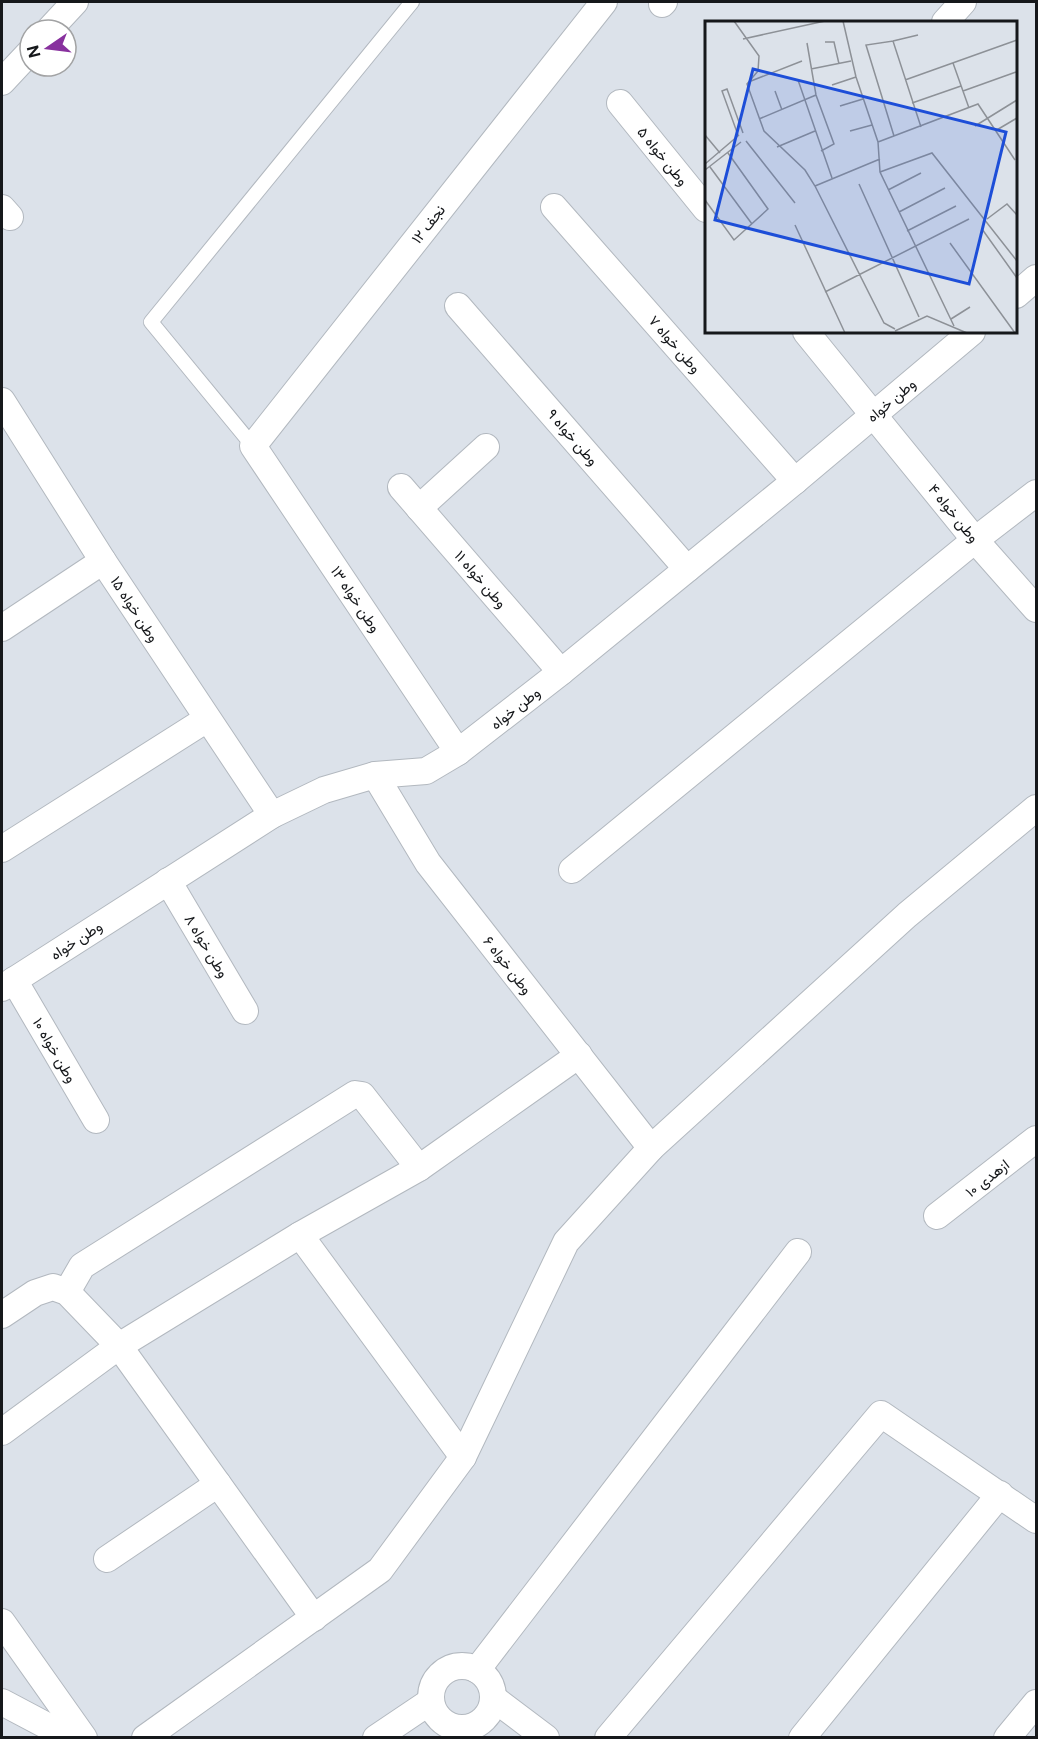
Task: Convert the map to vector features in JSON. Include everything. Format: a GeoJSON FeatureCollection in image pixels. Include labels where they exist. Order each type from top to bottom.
{"type":"FeatureCollection","features":[{"type":"Feature","properties":{"kind":"street"},"geometry":{"type":"LineString","coordinates":[[60,18],[75,2]]}},
{"type":"Feature","properties":{"kind":"street","name":"نجف ۱۲"},"geometry":{"type":"LineString","coordinates":[[253,446],[604,2]]}},
{"type":"Feature","properties":{"kind":"street"},"geometry":{"type":"LineString","coordinates":[[946,21],[963,2]]}},
{"type":"Feature","properties":{"kind":"street"},"geometry":{"type":"LineString","coordinates":[[4,74],[18,62]]}},
{"type":"Feature","properties":{"kind":"street","name":"وطن خواه ۵"},"geometry":{"type":"LineString","coordinates":[[620,103],[705,208]]}},
{"type":"Feature","properties":{"kind":"street","name":"وطن خواه ۷"},"geometry":{"type":"LineString","coordinates":[[554,207],[795,481]]}},
{"type":"Feature","properties":{"kind":"street"},"geometry":{"type":"LineString","coordinates":[[1017,294],[1036,278]]}},
{"type":"Feature","properties":{"kind":"street","name":"وطن خواه ۹"},"geometry":{"type":"LineString","coordinates":[[458,306],[687,569]]}},
{"type":"Feature","properties":{"kind":"street"},"geometry":{"type":"LineString","coordinates":[[807,333],[874,414]]}},
{"type":"Feature","properties":{"kind":"street","name":"وطن خواه"},"geometry":{"type":"LineString","coordinates":[[8,984],[272,815],[324,790],[375,775],[426,771],[459,752],[795,481],[971,333]]}},
{"type":"Feature","properties":{"kind":"street","name":"وطن خواه ۱۵"},"geometry":{"type":"LineString","coordinates":[[2,401],[103,561],[272,815]]}},
{"type":"Feature","properties":{"kind":"street","name":"وطن خواه ۴"},"geometry":{"type":"LineString","coordinates":[[874,414],[975,540],[1036,609]]}},
{"type":"Feature","properties":{"kind":"street","name":"وطن خواه ۱۳"},"geometry":{"type":"LineString","coordinates":[[253,446],[459,752]]}},
{"type":"Feature","properties":{"kind":"street"},"geometry":{"type":"LineString","coordinates":[[420,508],[486,447]]}},
{"type":"Feature","properties":{"kind":"street","name":"وطن خواه ۱۱"},"geometry":{"type":"LineString","coordinates":[[401,487],[561,672]]}},
{"type":"Feature","properties":{"kind":"street"},"geometry":{"type":"LineString","coordinates":[[572,870],[975,540],[1036,494]]}},
{"type":"Feature","properties":{"kind":"street"},"geometry":{"type":"LineString","coordinates":[[2,628],[103,561]]}},
{"type":"Feature","properties":{"kind":"street"},"geometry":{"type":"LineString","coordinates":[[2,849],[207,719]]}},
{"type":"Feature","properties":{"kind":"street","name":"وطن خواه ۶"},"geometry":{"type":"LineString","coordinates":[[375,775],[428,863],[651,1148]]}},
{"type":"Feature","properties":{"kind":"street"},"geometry":{"type":"LineString","coordinates":[[145,1737],[380,1570],[463,1457],[566,1242],[651,1148],[907,915],[1036,808]]}},
{"type":"Feature","properties":{"kind":"street","name":"وطن خواه ۸"},"geometry":{"type":"LineString","coordinates":[[168,881],[245,1011]]}},
{"type":"Feature","properties":{"kind":"street","name":"وطن خواه ۱۰"},"geometry":{"type":"LineString","coordinates":[[8,984],[96,1120]]}},
{"type":"Feature","properties":{"kind":"street"},"geometry":{"type":"LineString","coordinates":[[2,1432],[118,1346],[300,1235],[419,1168],[579,1055]]}},
{"type":"Feature","properties":{"kind":"street"},"geometry":{"type":"LineString","coordinates":[[67,1292],[81,1266],[355,1094],[362,1095],[419,1168]]}},
{"type":"Feature","properties":{"kind":"street","name":"ازهدی ۱۰"},"geometry":{"type":"LineString","coordinates":[[937,1216],[1036,1139]]}},
{"type":"Feature","properties":{"kind":"street"},"geometry":{"type":"LineString","coordinates":[[300,1235],[463,1457]]}},
{"type":"Feature","properties":{"kind":"street"},"geometry":{"type":"LineString","coordinates":[[477,1670],[798,1252]]}},
{"type":"Feature","properties":{"kind":"street"},"geometry":{"type":"LineString","coordinates":[[2,1315],[34,1293],[53,1287],[67,1292],[118,1346],[314,1618]]}},
{"type":"Feature","properties":{"kind":"street"},"geometry":{"type":"LineString","coordinates":[[608,1737],[881,1414],[1036,1520]]}},
{"type":"Feature","properties":{"kind":"street"},"geometry":{"type":"LineString","coordinates":[[107,1559],[218,1484]]}},
{"type":"Feature","properties":{"kind":"street"},"geometry":{"type":"LineString","coordinates":[[802,1737],[1000,1494]]}},
{"type":"Feature","properties":{"kind":"street"},"geometry":{"type":"LineString","coordinates":[[2,1622],[84,1737]]}},
{"type":"Feature","properties":{"kind":"street"},"geometry":{"type":"LineString","coordinates":[[455,1667],[477,1670],[492,1687],[493,1698],[486,1731],[469,1728],[444,1732],[431,1701],[436,1679],[445,1671],[455,1667]]}},
{"type":"Feature","properties":{"kind":"street"},"geometry":{"type":"LineString","coordinates":[[493,1698],[546,1737]]}},
{"type":"Feature","properties":{"kind":"street"},"geometry":{"type":"LineString","coordinates":[[376,1737],[431,1701]]}},
{"type":"Feature","properties":{"kind":"street"},"geometry":{"type":"LineString","coordinates":[[2,1702],[70,1737]]}},
{"type":"Feature","properties":{"kind":"street"},"geometry":{"type":"LineString","coordinates":[[1007,1737],[1036,1703]]}},
{"type":"Feature","properties":{"kind":"lane"},"geometry":{"type":"LineString","coordinates":[[253,446],[151,322],[412,2]]}}]}
